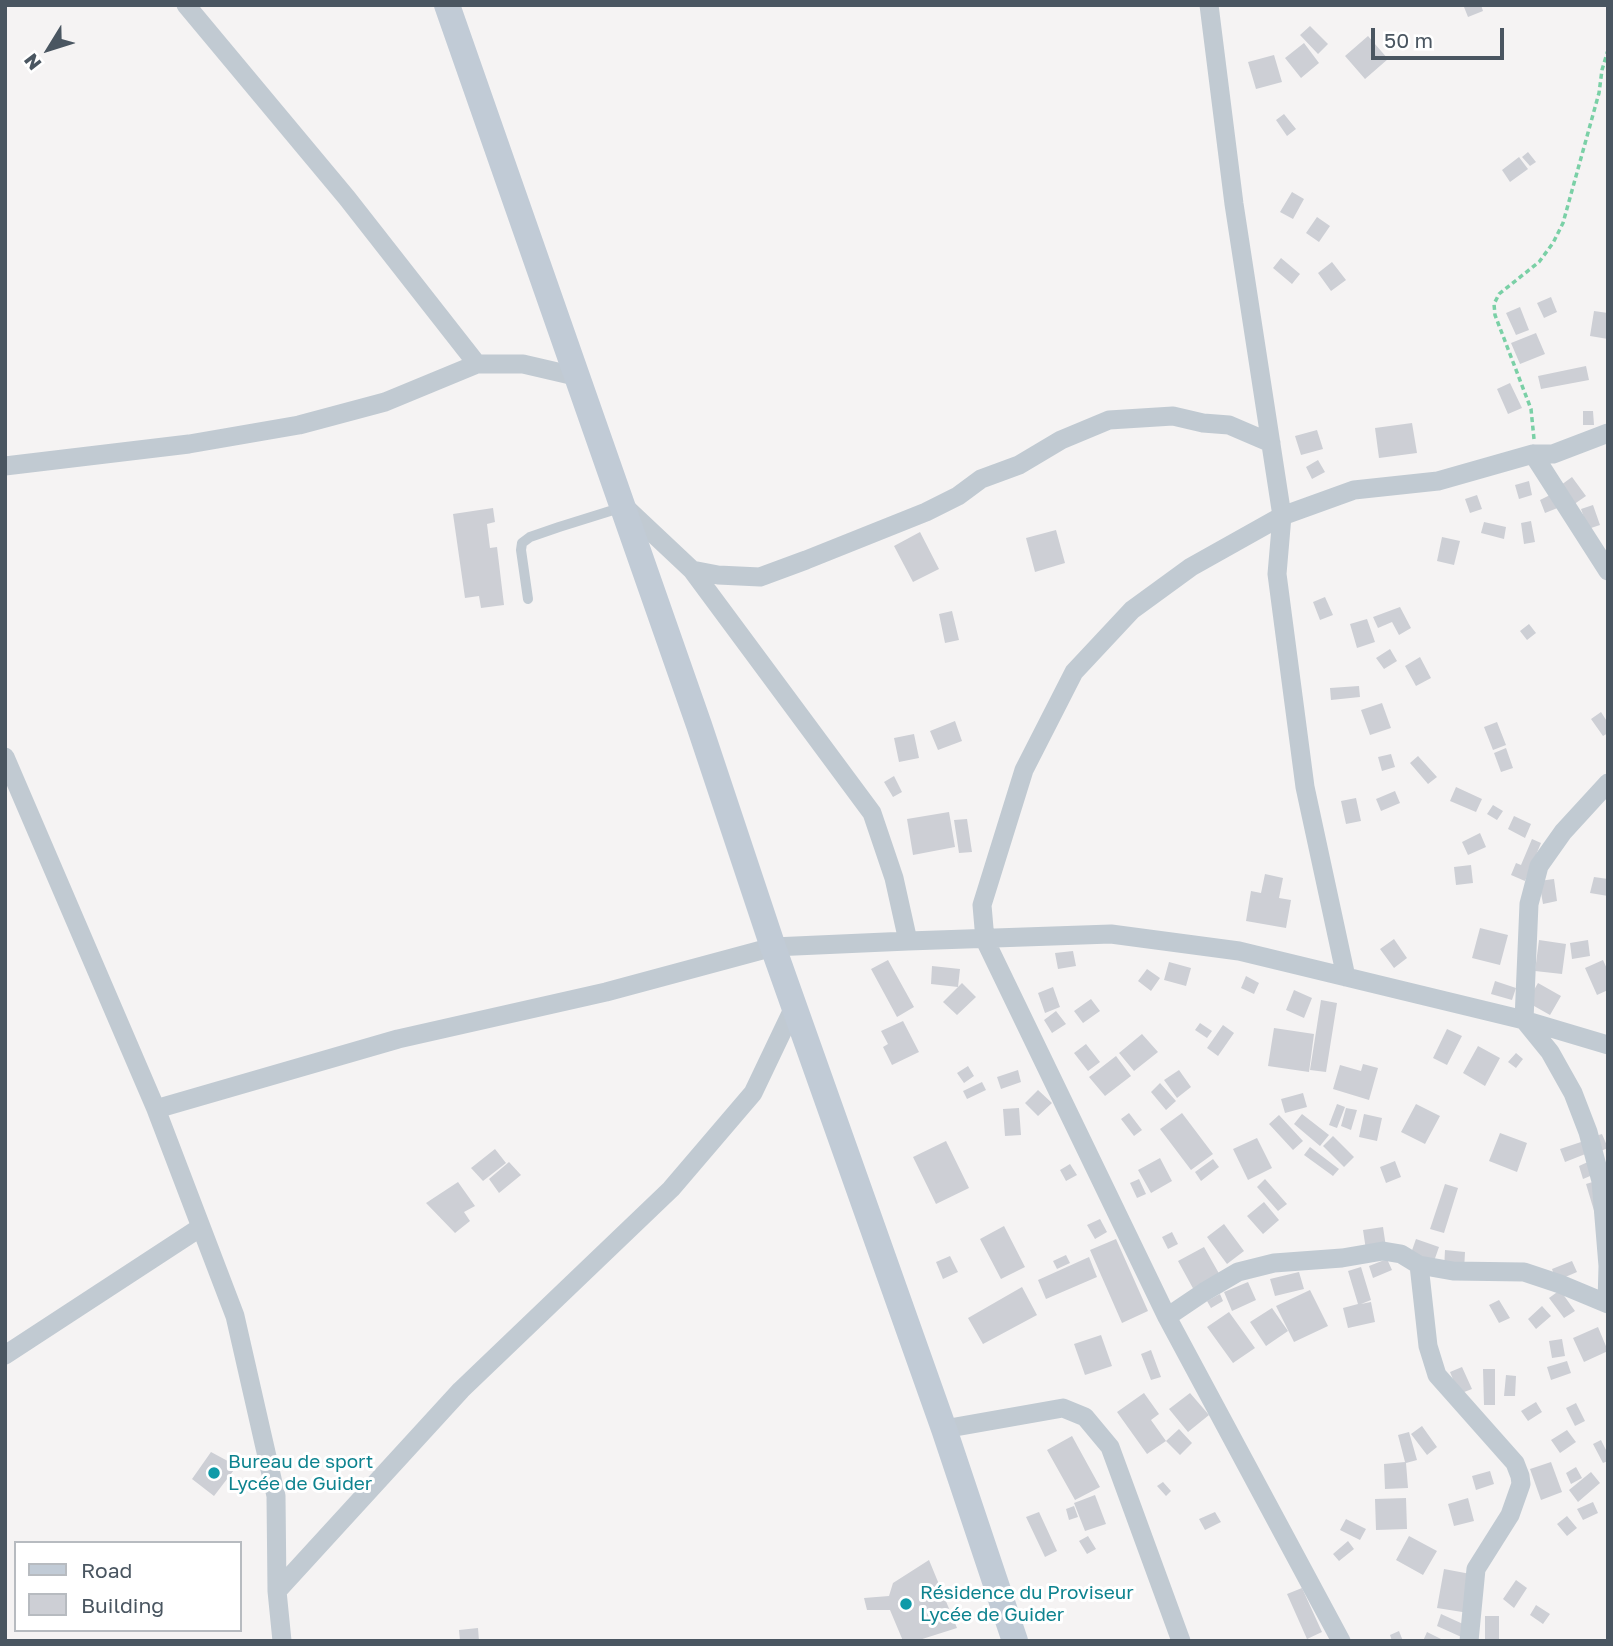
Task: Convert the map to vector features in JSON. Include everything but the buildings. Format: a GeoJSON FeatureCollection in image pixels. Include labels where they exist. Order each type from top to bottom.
{"type":"FeatureCollection","features":[{"type":"Feature","properties":{"kind":"main road"},"geometry":{"type":"LineString","coordinates":[[447,5],[624,506],[773,947],[944,1429],[1015,1641]]}},
{"type":"Feature","properties":{"kind":"street"},"geometry":{"type":"LineString","coordinates":[[186,5],[347,198],[477,364]]}},
{"type":"Feature","properties":{"kind":"street"},"geometry":{"type":"LineString","coordinates":[[1214,7],[1234,204],[1282,516],[1277,574],[1305,787],[1346,977]]}},
{"type":"Feature","properties":{"kind":"street"},"geometry":{"type":"LineString","coordinates":[[5,466],[189,444],[299,425],[385,402],[477,364],[523,364],[579,377]]}},
{"type":"Feature","properties":{"kind":"street"},"geometry":{"type":"LineString","coordinates":[[692,570],[718,575],[760,577],[926,512],[958,496],[981,479],[1018,465],[1061,440],[1109,420],[1173,416],[1203,423],[1229,425],[1271,443]]}},
{"type":"Feature","properties":{"kind":"street"},"geometry":{"type":"LineString","coordinates":[[1341,1641],[1167,1317],[985,940],[982,905],[1024,770],[1074,672],[1132,610],[1191,567],[1282,516],[1354,491],[1438,481],[1533,454],[1553,454],[1608,433]]}},
{"type":"Feature","properties":{"kind":"street"},"geometry":{"type":"LineString","coordinates":[[1533,454],[1608,571]]}},
{"type":"Feature","properties":{"kind":"street"},"geometry":{"type":"LineString","coordinates":[[624,506],[692,570],[872,813],[894,878],[908,941]]}},
{"type":"Feature","properties":{"kind":"street"},"geometry":{"type":"LineString","coordinates":[[5,757],[156,1109],[235,1316],[276,1496],[277,1591],[282,1641]]}},
{"type":"Feature","properties":{"kind":"street"},"geometry":{"type":"LineString","coordinates":[[1167,1317],[1238,1272],[1274,1263],[1342,1258],[1383,1251],[1401,1254],[1419,1265],[1454,1271],[1524,1272],[1560,1283],[1607,1304],[1608,1266],[1601,1181],[1588,1132],[1573,1093],[1556,1062],[1524,1020],[1529,904],[1539,866],[1563,832],[1608,783]]}},
{"type":"Feature","properties":{"kind":"street"},"geometry":{"type":"LineString","coordinates":[[156,1109],[398,1039],[606,992],[773,947],[908,941],[1111,934],[1239,951],[1524,1020],[1608,1045]]}},
{"type":"Feature","properties":{"kind":"street"},"geometry":{"type":"LineString","coordinates":[[277,1591],[461,1390],[671,1189],[753,1093],[794,1007]]}},
{"type":"Feature","properties":{"kind":"street"},"geometry":{"type":"LineString","coordinates":[[5,1355],[201,1227]]}},
{"type":"Feature","properties":{"kind":"street"},"geometry":{"type":"LineString","coordinates":[[1419,1265],[1428,1346],[1437,1375],[1515,1463],[1520,1476],[1521,1484],[1510,1515],[1476,1569],[1469,1641]]}},
{"type":"Feature","properties":{"kind":"street"},"geometry":{"type":"LineString","coordinates":[[944,1429],[1063,1408],[1085,1417],[1110,1447],[1181,1641]]}},
{"type":"Feature","properties":{"kind":"lane"},"geometry":{"type":"LineString","coordinates":[[528,599],[521,550],[523,543],[530,537],[624,506]]}},
{"type":"Feature","properties":{"kind":"path"},"geometry":{"type":"LineString","coordinates":[[1533,454],[1531,410],[1495,315],[1494,304],[1499,294],[1539,262],[1563,223],[1599,93],[1608,50]]}},
{"type":"Feature","properties":{"kind":"place","name":"Bureau de sport Lycée de Guider"},"geometry":{"type":"Point","coordinates":[214,1473]}},
{"type":"Feature","properties":{"kind":"place","name":"Résidence du Proviseur Lycée de Guider"},"geometry":{"type":"Point","coordinates":[906,1604]}}]}
